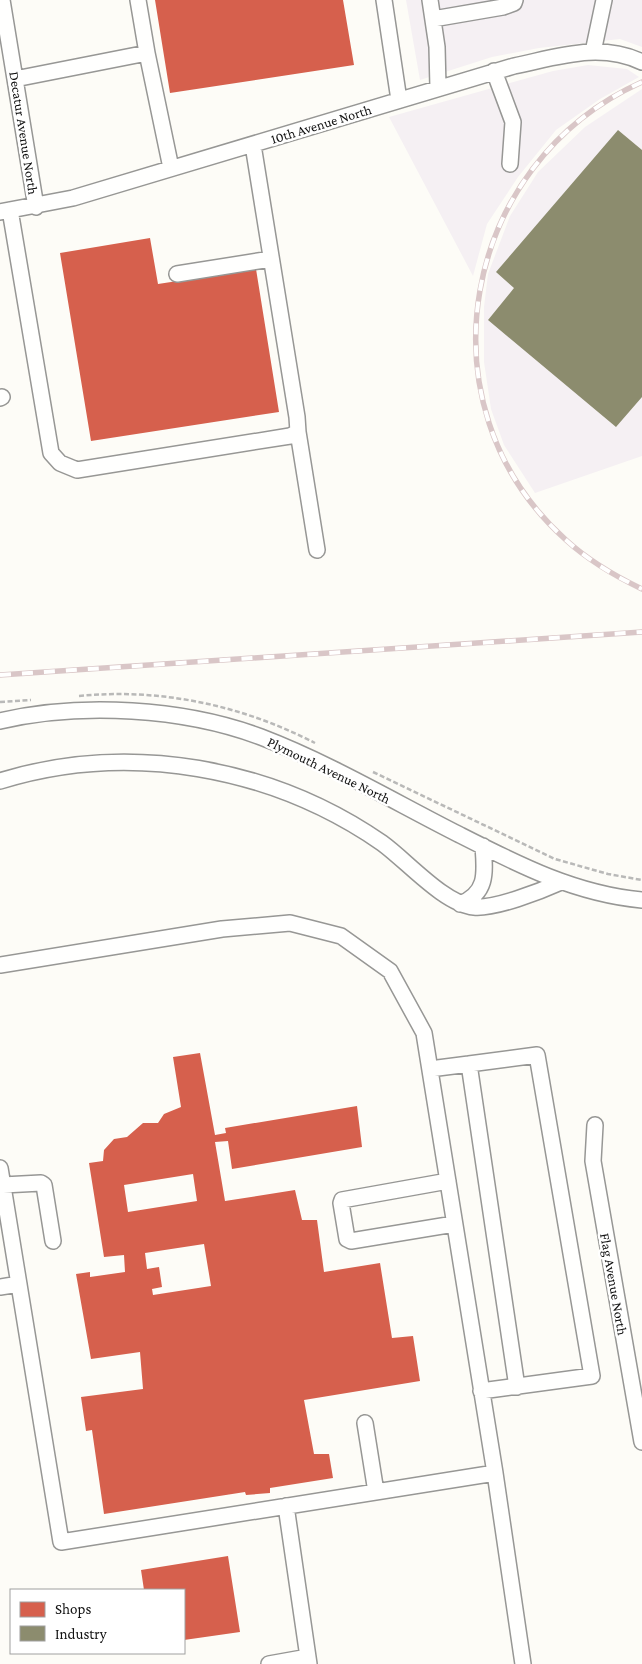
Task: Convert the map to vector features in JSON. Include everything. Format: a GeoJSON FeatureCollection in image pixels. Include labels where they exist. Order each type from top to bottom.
{"type":"FeatureCollection","features":[{"type":"Feature","properties":{"kind":"street","name":"Decatur Avenue North"},"geometry":{"type":"LineString","coordinates":[[2,0],[36,206]]}},
{"type":"Feature","properties":{"kind":"street"},"geometry":{"type":"LineString","coordinates":[[138,0],[171,168]]}},
{"type":"Feature","properties":{"kind":"street"},"geometry":{"type":"LineString","coordinates":[[384,0],[398,100]]}},
{"type":"Feature","properties":{"kind":"street"},"geometry":{"type":"LineString","coordinates":[[430,0],[437,47],[438,88]]}},
{"type":"Feature","properties":{"kind":"street"},"geometry":{"type":"LineString","coordinates":[[433,19],[503,7],[514,3],[515,0]]}},
{"type":"Feature","properties":{"kind":"street"},"geometry":{"type":"LineString","coordinates":[[593,52],[604,0]]}},
{"type":"Feature","properties":{"kind":"street","name":"10th Avenue North"},"geometry":{"type":"LineString","coordinates":[[5,211],[36,206],[253,145],[494,71],[570,54],[593,52],[622,53],[642,62]]}},
{"type":"Feature","properties":{"kind":"street"},"geometry":{"type":"LineString","coordinates":[[15,79],[147,53]]}},
{"type":"Feature","properties":{"kind":"street"},"geometry":{"type":"LineString","coordinates":[[494,71],[513,122],[510,164]]}},
{"type":"Feature","properties":{"kind":"street"},"geometry":{"type":"LineString","coordinates":[[253,145],[317,550]]}},
{"type":"Feature","properties":{"kind":"street"},"geometry":{"type":"LineString","coordinates":[[5,211],[51,452],[60,463],[77,470],[290,436],[298,432]]}},
{"type":"Feature","properties":{"kind":"street"},"geometry":{"type":"LineString","coordinates":[[177,274],[271,259]]}},
{"type":"Feature","properties":{"kind":"street","name":"Plymouth Avenue North"},"geometry":{"type":"LineString","coordinates":[[0,722],[52,714],[124,712],[170,714],[214,724],[260,737],[302,754],[483,846],[561,882],[596,893],[642,900]]}},
{"type":"Feature","properties":{"kind":"street"},"geometry":{"type":"LineString","coordinates":[[0,781],[27,773],[100,762],[173,764],[233,775],[297,796],[352,822],[389,848],[422,877],[460,904],[475,908],[490,906],[539,892],[561,882]]}},
{"type":"Feature","properties":{"kind":"street"},"geometry":{"type":"LineString","coordinates":[[460,904],[471,900],[481,887],[486,874],[483,846]]}},
{"type":"Feature","properties":{"kind":"street"},"geometry":{"type":"LineString","coordinates":[[0,965],[222,929],[290,923],[341,936],[390,971],[424,1033],[495,1473],[522,1664]]}},
{"type":"Feature","properties":{"kind":"street"},"geometry":{"type":"LineString","coordinates":[[430,1069],[537,1054],[592,1376],[481,1391]]}},
{"type":"Feature","properties":{"kind":"street"},"geometry":{"type":"LineString","coordinates":[[469,1064],[518,1386]]}},
{"type":"Feature","properties":{"kind":"street","name":"Flag Avenue North"},"geometry":{"type":"LineString","coordinates":[[595,1125],[593,1161],[642,1442]]}},
{"type":"Feature","properties":{"kind":"street"},"geometry":{"type":"LineString","coordinates":[[0,1168],[61,1542],[495,1473]]}},
{"type":"Feature","properties":{"kind":"street"},"geometry":{"type":"LineString","coordinates":[[448,1181],[342,1200],[341,1203],[347,1239],[351,1241],[454,1224]]}},
{"type":"Feature","properties":{"kind":"street"},"geometry":{"type":"LineString","coordinates":[[3,1185],[41,1183],[44,1185],[53,1241]]}},
{"type":"Feature","properties":{"kind":"street"},"geometry":{"type":"LineString","coordinates":[[0,1288],[19,1284]]}},
{"type":"Feature","properties":{"kind":"street"},"geometry":{"type":"LineString","coordinates":[[365,1423],[376,1492]]}},
{"type":"Feature","properties":{"kind":"street"},"geometry":{"type":"LineString","coordinates":[[269,1664],[308,1661],[286,1506]]}},
{"type":"Feature","properties":{"kind":"shaded area"},"geometry":{"type":"Polygon","coordinates":[[[406,0],[642,0],[642,47],[620,39],[539,48],[492,57],[420,80],[406,0]]]}},
{"type":"Feature","properties":{"kind":"shaded area"},"geometry":{"type":"Polygon","coordinates":[[[588,65],[627,69],[639,77],[600,99],[556,130],[518,177],[487,224],[473,276],[389,117],[553,71],[588,65]]]}},
{"type":"Feature","properties":{"kind":"shaded area"},"geometry":{"type":"Polygon","coordinates":[[[642,89],[642,456],[535,493],[504,445],[491,409],[484,362],[484,307],[488,274],[510,216],[538,172],[585,127],[642,89]]]}},
{"type":"Feature","properties":{"kind":"building: Shops"},"geometry":{"type":"Polygon","coordinates":[[[155,0],[343,0],[354,65],[170,93],[155,0]]]}},
{"type":"Feature","properties":{"kind":"building: Shops"},"geometry":{"type":"Polygon","coordinates":[[[150,238],[158,284],[256,269],[279,412],[91,441],[60,253],[150,238]]]}},
{"type":"Feature","properties":{"kind":"building: Shops"},"geometry":{"type":"Polygon","coordinates":[[[200,1053],[215,1135],[226,1133],[225,1128],[357,1106],[362,1147],[232,1169],[228,1141],[215,1142],[225,1201],[295,1190],[302,1220],[317,1220],[324,1272],[380,1263],[392,1338],[413,1336],[420,1381],[304,1400],[314,1454],[329,1454],[333,1478],[270,1488],[270,1493],[246,1495],[245,1492],[104,1514],[92,1430],[86,1431],[81,1397],[143,1389],[140,1352],[91,1359],[76,1274],[90,1272],[90,1277],[125,1272],[124,1255],[104,1257],[89,1163],[103,1161],[104,1150],[114,1139],[127,1137],[143,1123],[158,1123],[164,1114],[181,1107],[173,1057],[200,1053]],[[193,1174],[124,1185],[128,1212],[197,1201],[193,1174]],[[204,1244],[145,1253],[147,1269],[159,1267],[162,1287],[152,1289],[153,1295],[211,1286],[204,1244]]]}},
{"type":"Feature","properties":{"kind":"building: Shops"},"geometry":{"type":"Polygon","coordinates":[[[228,1556],[240,1632],[185,1640],[185,1589],[144,1589],[141,1570],[228,1556]]]}},
{"type":"Feature","properties":{"kind":"building: Industry"},"geometry":{"type":"Polygon","coordinates":[[[618,130],[642,150],[642,397],[616,427],[488,320],[514,288],[496,272],[618,130]]]}},
{"type":"Feature","properties":{"kind":"railway"},"geometry":{"type":"LineString","coordinates":[[642,82],[581,119],[533,169],[499,227],[480,291],[476,358],[489,423],[519,485],[575,548],[602,568],[642,589]]}},
{"type":"Feature","properties":{"kind":"railway"},"geometry":{"type":"LineString","coordinates":[[0,675],[642,632]]}}]}
